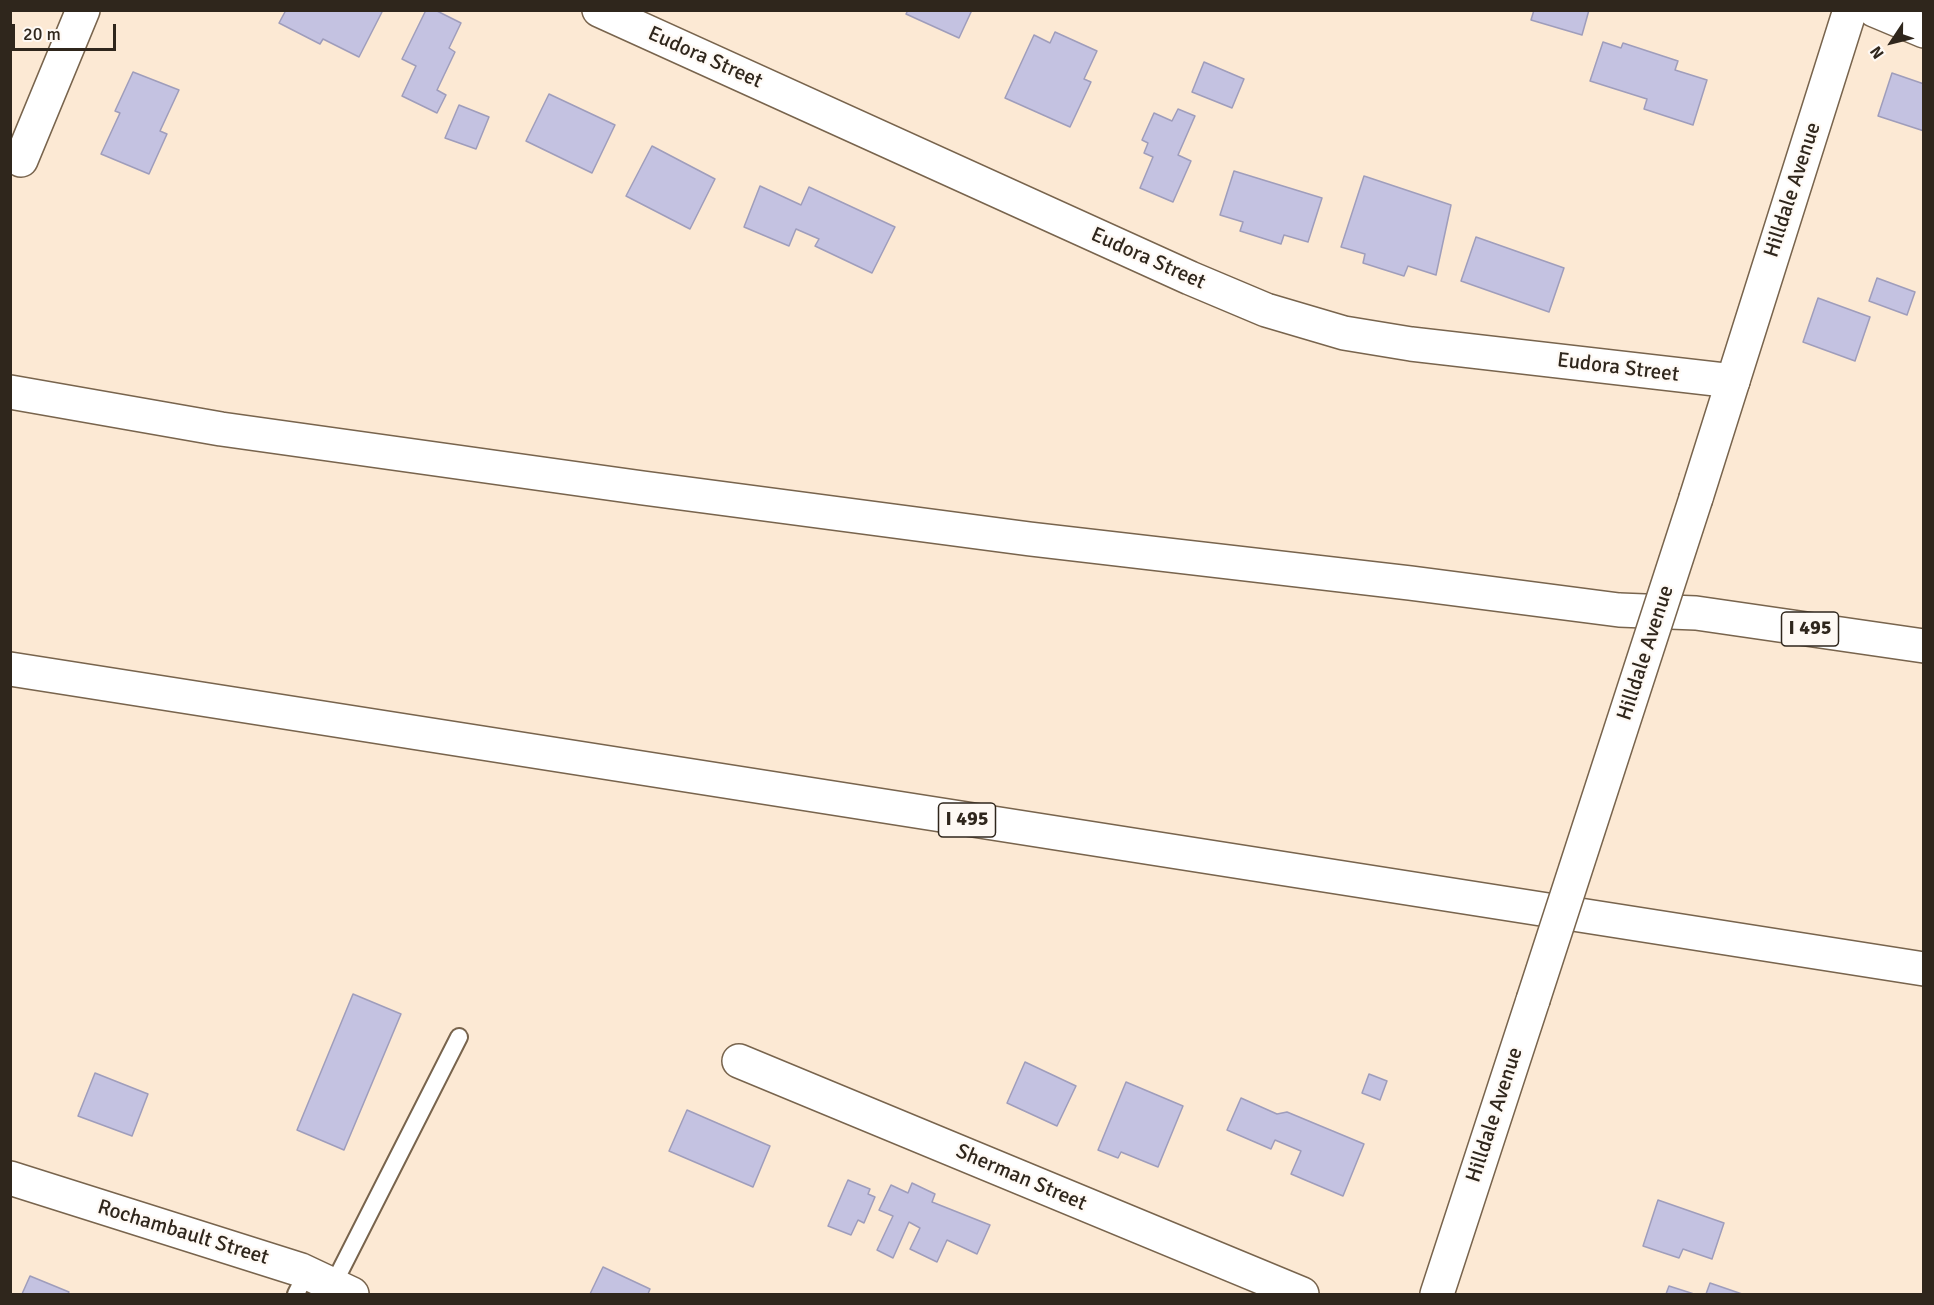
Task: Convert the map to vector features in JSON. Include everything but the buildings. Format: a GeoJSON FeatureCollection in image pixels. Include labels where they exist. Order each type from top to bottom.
{"type":"FeatureCollection","features":[{"type":"Feature","properties":{"kind":"main road"},"geometry":{"type":"LineString","coordinates":[[21,160],[83,10]]}},
{"type":"Feature","properties":{"kind":"main road","name":"Eudora Street"},"geometry":{"type":"LineString","coordinates":[[599,10],[1179,274],[1266,310],[1344,333],[1411,344],[1733,381]]}},
{"type":"Feature","properties":{"kind":"main road","name":"Hilldale Avenue"},"geometry":{"type":"LineString","coordinates":[[1437,1294],[1696,498],[1850,10]]}},
{"type":"Feature","properties":{"kind":"main road"},"geometry":{"type":"LineString","coordinates":[[1874,10],[1923,31]]}},
{"type":"Feature","properties":{"kind":"main road","name":"I 495"},"geometry":{"type":"LineString","coordinates":[[10,392],[221,429],[737,501],[1619,610],[1696,613],[1923,646]]}},
{"type":"Feature","properties":{"kind":"main road","name":"I 495"},"geometry":{"type":"LineString","coordinates":[[10,669],[1923,969]]}},
{"type":"Feature","properties":{"kind":"main road","name":"Sherman Street"},"geometry":{"type":"LineString","coordinates":[[740,1061],[1302,1294]]}},
{"type":"Feature","properties":{"kind":"main road","name":"Rochambault Street"},"geometry":{"type":"LineString","coordinates":[[10,1178],[322,1287]]}},
{"type":"Feature","properties":{"kind":"lane"},"geometry":{"type":"LineString","coordinates":[[322,1287],[459,1037]]}}]}
